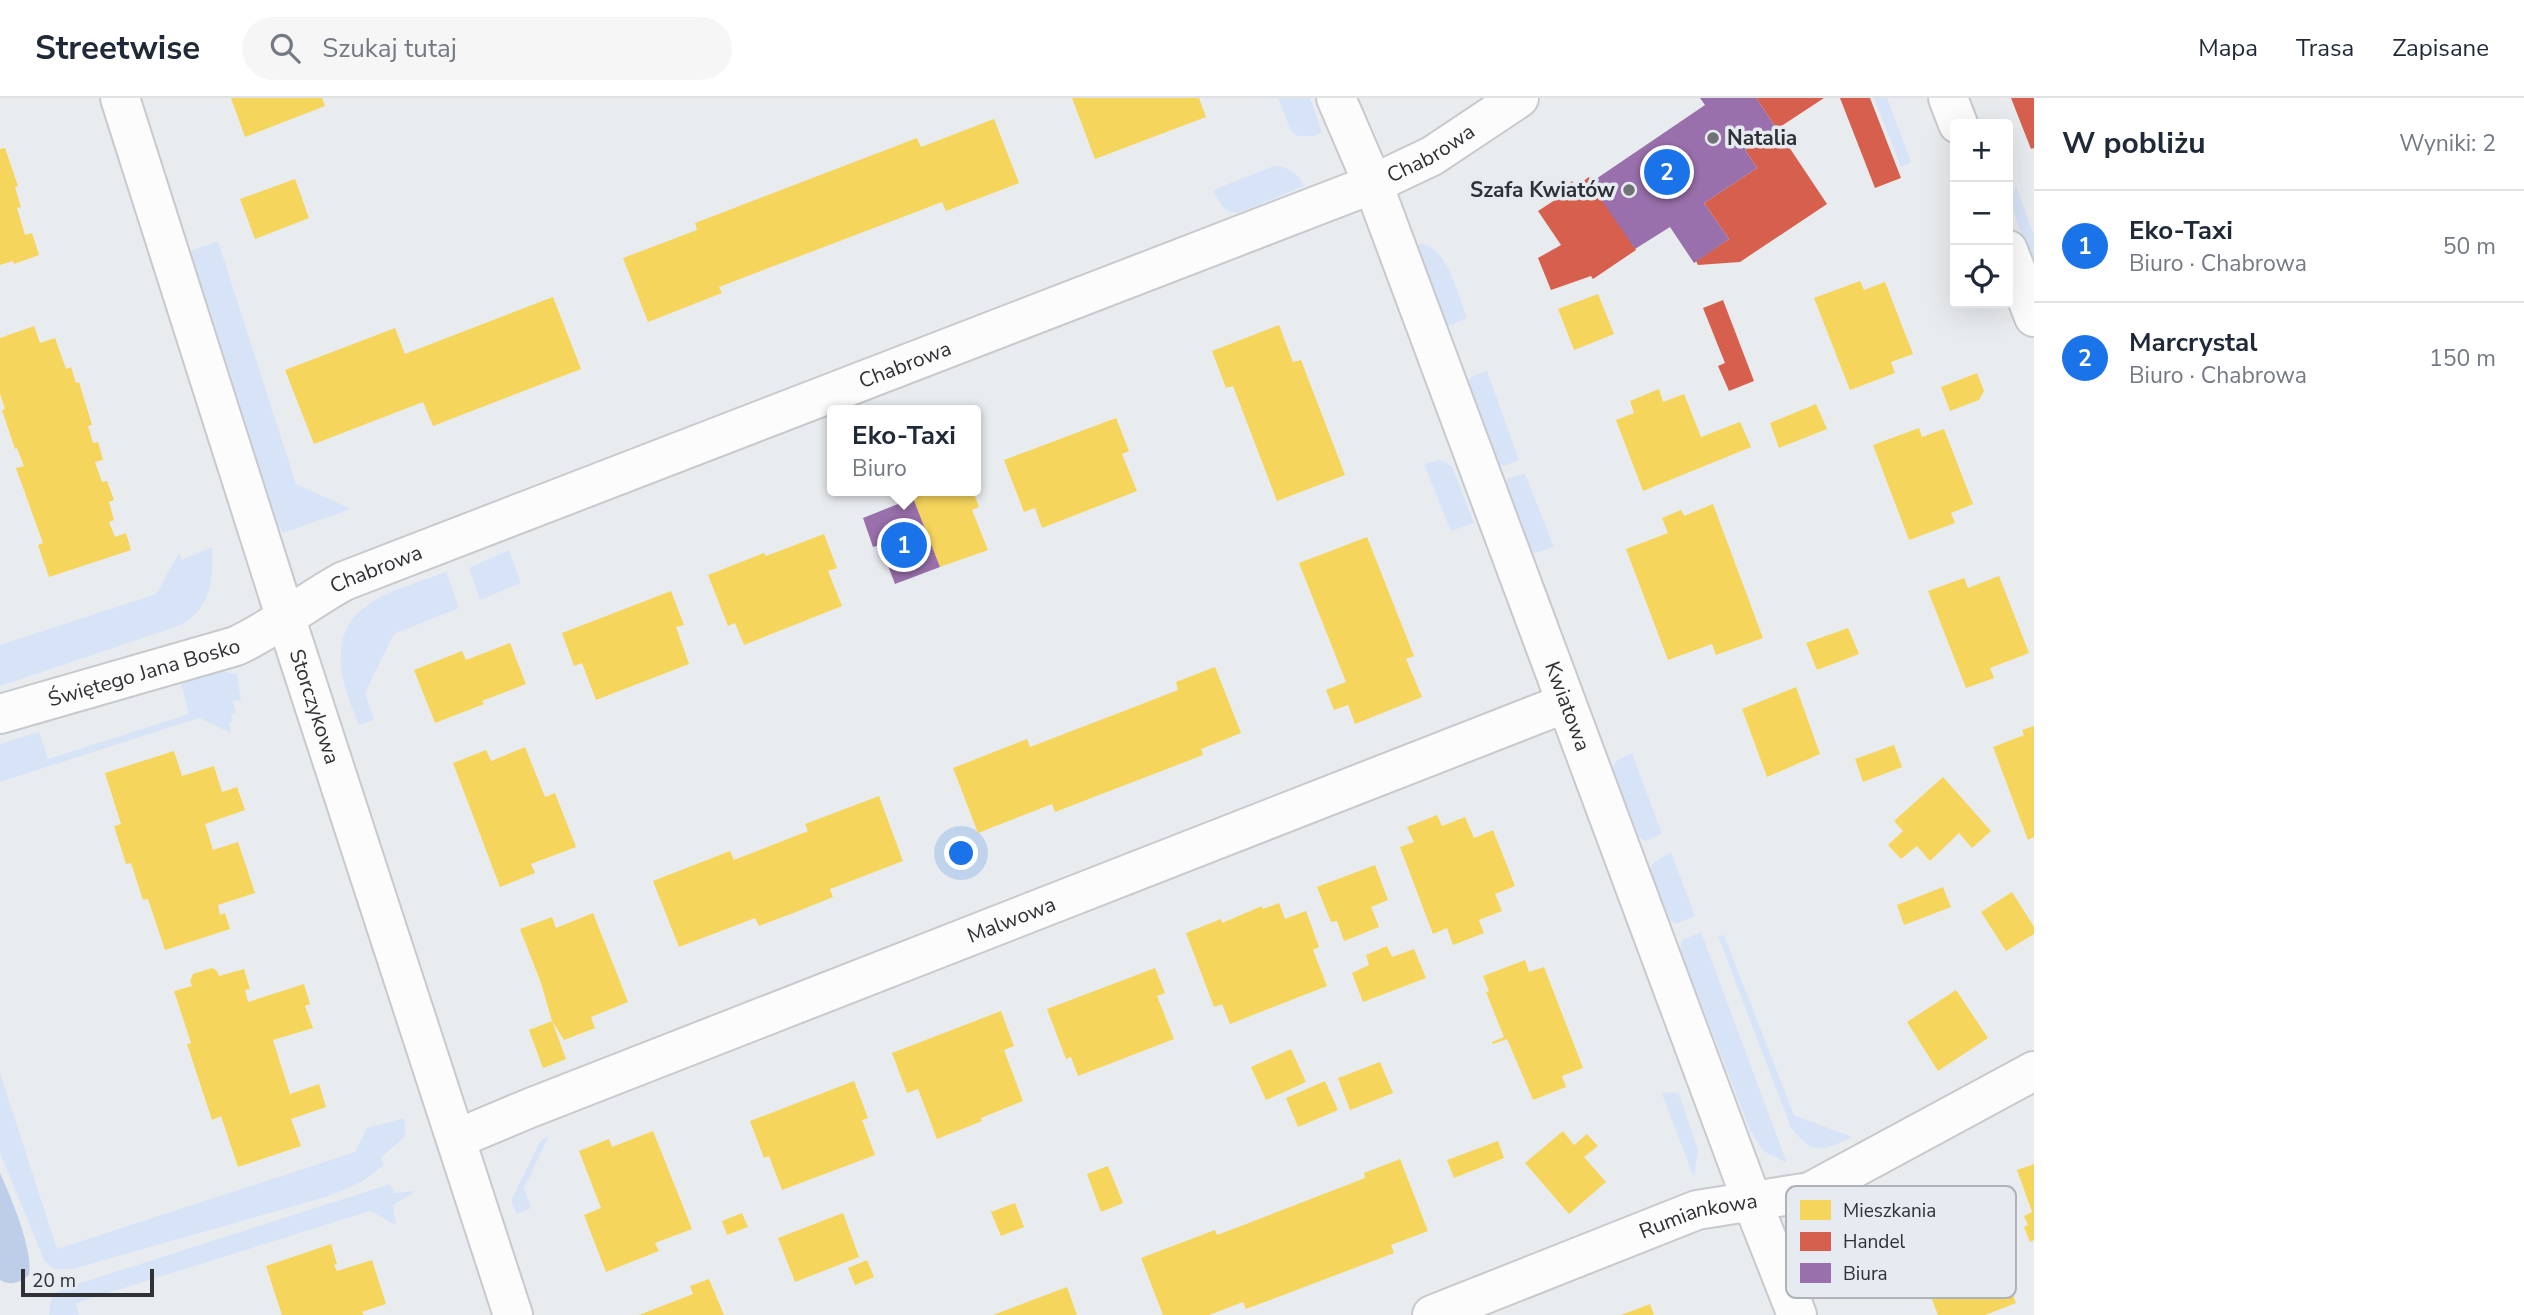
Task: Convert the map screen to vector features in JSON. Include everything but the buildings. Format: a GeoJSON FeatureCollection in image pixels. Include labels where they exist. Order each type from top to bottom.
{"type":"FeatureCollection","features":[{"type":"Feature","properties":{"kind":"street","name":"Storczykowa"},"geometry":{"type":"LineString","coordinates":[[120,98],[286,619],[513,1315]]}},
{"type":"Feature","properties":{"kind":"street","name":"Kwiatowa"},"geometry":{"type":"LineString","coordinates":[[1336,98],[1373,184],[1786,1287]]}},
{"type":"Feature","properties":{"kind":"street","name":"Chabrowa"},"geometry":{"type":"LineString","coordinates":[[286,619],[301,606],[344,581],[1373,184],[1432,156],[1519,98]]}},
{"type":"Feature","properties":{"kind":"street"},"geometry":{"type":"LineString","coordinates":[[1948,98],[1956,119]]}},
{"type":"Feature","properties":{"kind":"street"},"geometry":{"type":"LineString","coordinates":[[2013,263],[2034,317]]}},
{"type":"Feature","properties":{"kind":"street","name":"Świętego Jana Bosko"},"geometry":{"type":"LineString","coordinates":[[0,714],[236,646],[286,619]]}},
{"type":"Feature","properties":{"kind":"street","name":"Malwowa"},"geometry":{"type":"LineString","coordinates":[[456,1139],[1566,704]]}},
{"type":"Feature","properties":{"kind":"street","name":"Rumiankowa"},"geometry":{"type":"LineString","coordinates":[[1821,1186],[2034,1071]]}},
{"type":"Feature","properties":{"kind":"street","name":"Rumiankowa"},"geometry":{"type":"LineString","coordinates":[[1432,1315],[1697,1210],[1786,1196]]}},
{"type":"Feature","properties":{"kind":"street","name":"Kwiatowa"},"geometry":{"type":"LineString","coordinates":[[1790,1298],[1797,1315]]}},
{"type":"Feature","properties":{"kind":"shaded area"},"geometry":{"type":"Polygon","coordinates":[[[1278,98],[1310,98],[1322,132],[1314,136],[1297,136],[1291,131],[1278,98]]]}},
{"type":"Feature","properties":{"kind":"shaded area"},"geometry":{"type":"Polygon","coordinates":[[[1874,98],[1887,98],[1911,162],[1901,167],[1874,98]]]}},
{"type":"Feature","properties":{"kind":"shaded area"},"geometry":{"type":"Polygon","coordinates":[[[1274,166],[1292,171],[1304,186],[1239,213],[1226,209],[1213,190],[1274,166]]]}},
{"type":"Feature","properties":{"kind":"shaded area"},"geometry":{"type":"Polygon","coordinates":[[[2016,186],[2034,235],[2034,263],[2015,214],[2013,194],[2016,186]]]}},
{"type":"Feature","properties":{"kind":"shaded area"},"geometry":{"type":"Polygon","coordinates":[[[218,241],[296,484],[351,509],[283,533],[276,524],[188,252],[218,241]]]}},
{"type":"Feature","properties":{"kind":"shaded area"},"geometry":{"type":"Polygon","coordinates":[[[1416,245],[1431,247],[1445,263],[1467,318],[1450,326],[1443,326],[1416,245]]]}},
{"type":"Feature","properties":{"kind":"shaded area"},"geometry":{"type":"Polygon","coordinates":[[[1487,371],[1519,460],[1504,466],[1496,464],[1466,384],[1474,375],[1487,371]]]}},
{"type":"Feature","properties":{"kind":"shaded area"},"geometry":{"type":"Polygon","coordinates":[[[1440,460],[1452,466],[1474,523],[1451,531],[1424,464],[1440,460]]]}},
{"type":"Feature","properties":{"kind":"shaded area"},"geometry":{"type":"Polygon","coordinates":[[[1525,474],[1554,547],[1535,553],[1529,551],[1504,484],[1508,478],[1525,474]]]}},
{"type":"Feature","properties":{"kind":"shaded area"},"geometry":{"type":"Polygon","coordinates":[[[212,547],[209,592],[199,610],[181,625],[0,686],[0,645],[156,594],[179,553],[182,560],[212,547]]]}},
{"type":"Feature","properties":{"kind":"shaded area"},"geometry":{"type":"Polygon","coordinates":[[[509,550],[521,583],[480,600],[469,568],[509,550]]]}},
{"type":"Feature","properties":{"kind":"shaded area"},"geometry":{"type":"Polygon","coordinates":[[[446,572],[459,608],[394,634],[365,693],[374,720],[359,725],[343,679],[341,653],[345,633],[354,617],[385,595],[446,572]]]}},
{"type":"Feature","properties":{"kind":"shaded area"},"geometry":{"type":"Polygon","coordinates":[[[221,671],[237,674],[241,700],[233,701],[236,712],[231,714],[231,733],[199,718],[0,782],[0,744],[39,732],[48,759],[189,714],[181,684],[205,673],[221,671]]]}},
{"type":"Feature","properties":{"kind":"shaded area"},"geometry":{"type":"Polygon","coordinates":[[[1632,753],[1662,834],[1645,841],[1639,837],[1612,769],[1616,761],[1632,753]]]}},
{"type":"Feature","properties":{"kind":"shaded area"},"geometry":{"type":"Polygon","coordinates":[[[1671,852],[1695,916],[1676,924],[1669,921],[1650,869],[1654,862],[1671,852]]]}},
{"type":"Feature","properties":{"kind":"shaded area"},"geometry":{"type":"Polygon","coordinates":[[[1701,932],[1787,1163],[1763,1151],[1750,1130],[1680,949],[1682,940],[1701,932]]]}},
{"type":"Feature","properties":{"kind":"shaded area"},"geometry":{"type":"Polygon","coordinates":[[[1724,935],[1794,1115],[1852,1137],[1826,1148],[1812,1147],[1791,1128],[1718,936],[1724,935]]]}},
{"type":"Feature","properties":{"kind":"shaded area"},"geometry":{"type":"Polygon","coordinates":[[[0,1073],[57,1249],[355,1152],[367,1128],[404,1118],[406,1135],[381,1158],[384,1165],[361,1182],[326,1197],[73,1269],[54,1269],[45,1262],[0,1153],[0,1073]]]}},
{"type":"Feature","properties":{"kind":"shaded area"},"geometry":{"type":"Polygon","coordinates":[[[1662,1094],[1679,1094],[1698,1150],[1694,1178],[1662,1094]]]}},
{"type":"Feature","properties":{"kind":"shaded area"},"geometry":{"type":"Polygon","coordinates":[[[549,1136],[524,1188],[531,1208],[517,1214],[511,1201],[541,1140],[549,1136]]]}},
{"type":"Feature","properties":{"kind":"shaded area"},"geometry":{"type":"Polygon","coordinates":[[[0,1173],[28,1251],[29,1275],[15,1283],[0,1280],[0,1173]]]}},
{"type":"Feature","properties":{"kind":"shaded area"},"geometry":{"type":"Polygon","coordinates":[[[390,1184],[394,1193],[416,1191],[393,1205],[396,1225],[370,1211],[76,1303],[79,1315],[49,1315],[52,1295],[65,1288],[390,1184]]]}},
{"type":"Feature","properties":{"kind":"place","name":"Natalia"},"geometry":{"type":"Point","coordinates":[1713,138]}},
{"type":"Feature","properties":{"kind":"place","name":"Marcrystal"},"geometry":{"type":"Point","coordinates":[1667,172]}},
{"type":"Feature","properties":{"kind":"place","name":"Szafa Kwiatów"},"geometry":{"type":"Point","coordinates":[1629,190]}},
{"type":"Feature","properties":{"kind":"place","name":"Eko-Taxi"},"geometry":{"type":"Point","coordinates":[904,545]}}]}
